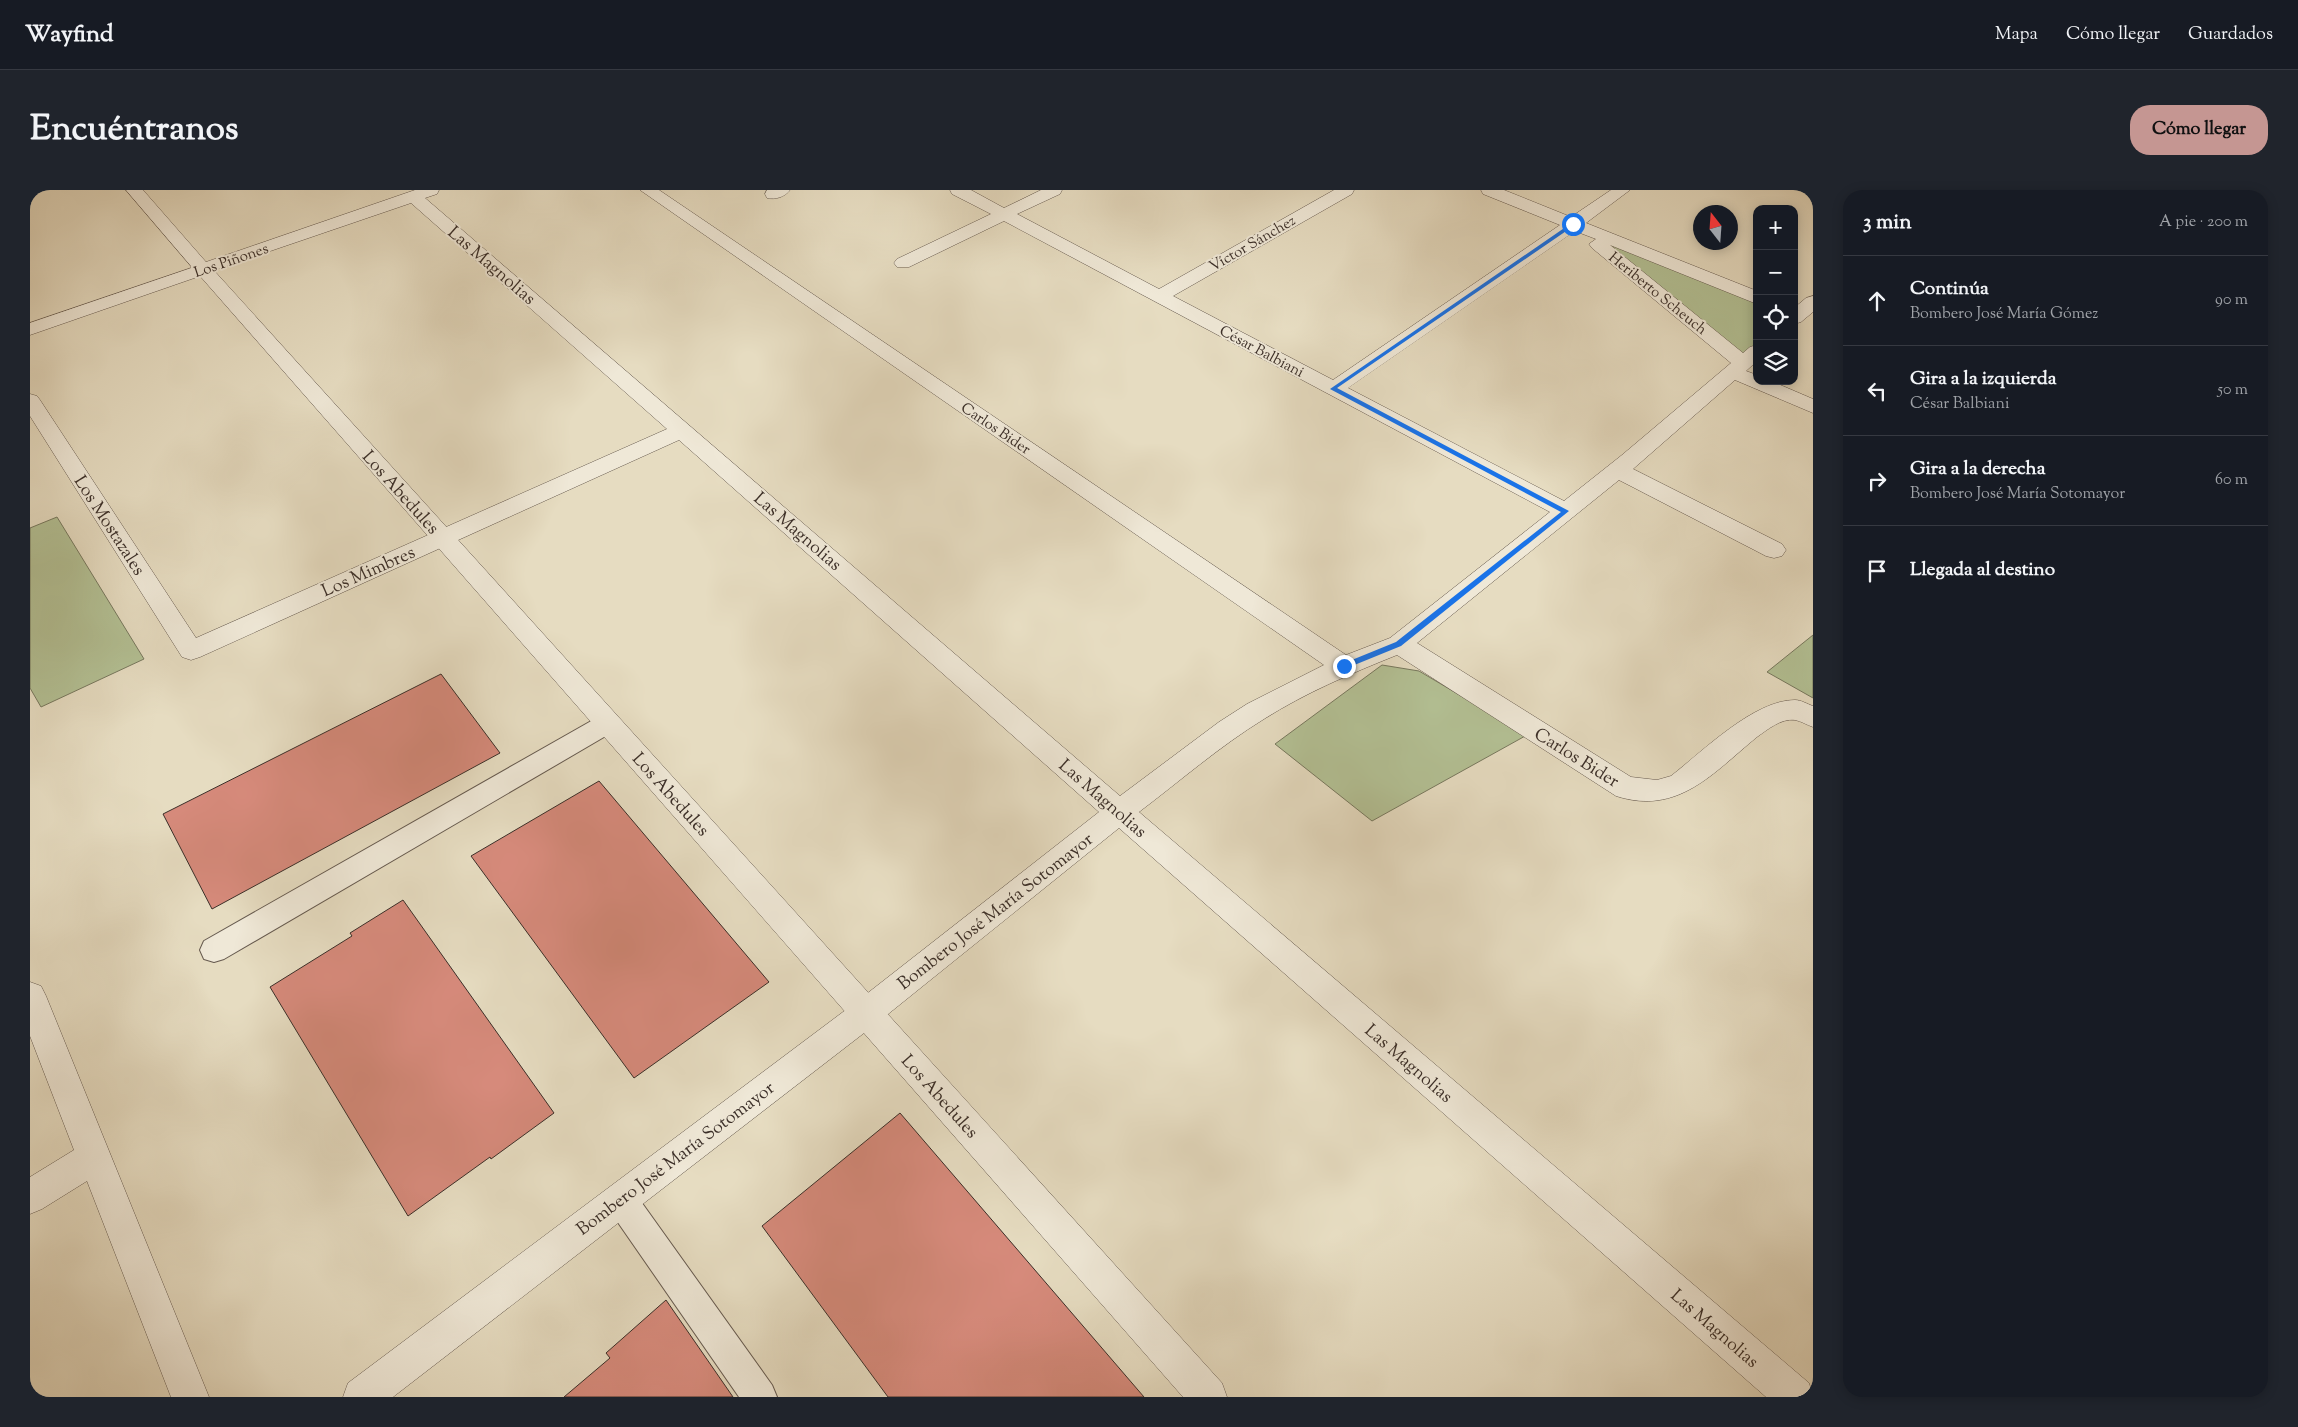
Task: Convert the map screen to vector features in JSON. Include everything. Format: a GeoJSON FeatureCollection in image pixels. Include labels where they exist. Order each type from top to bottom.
{"type":"FeatureCollection","features":[{"type":"Feature","properties":{"kind":"street","name":"Los Abedules"},"geometry":{"type":"LineString","coordinates":[[134,190],[1208,1397]]}},
{"type":"Feature","properties":{"kind":"street","name":"Carlos Bider"},"geometry":{"type":"LineString","coordinates":[[648,190],[1344,666]]}},
{"type":"Feature","properties":{"kind":"street","name":"César Balbiani"},"geometry":{"type":"LineString","coordinates":[[958,190],[1565,511]]}},
{"type":"Feature","properties":{"kind":"street"},"geometry":{"type":"LineString","coordinates":[[903,263],[1054,190]]}},
{"type":"Feature","properties":{"kind":"street","name":"Víctor Sánchez"},"geometry":{"type":"LineString","coordinates":[[1159,296],[1346,190]]}},
{"type":"Feature","properties":{"kind":"street","name":"Heriberto Scheuch"},"geometry":{"type":"LineString","coordinates":[[1489,190],[1753,296]]}},
{"type":"Feature","properties":{"kind":"street"},"geometry":{"type":"LineString","coordinates":[[1333,389],[1622,190]]}},
{"type":"Feature","properties":{"kind":"street","name":"Los Piñones"},"geometry":{"type":"LineString","coordinates":[[30,329],[422,193]]}},
{"type":"Feature","properties":{"kind":"street","name":"Las Magnolias"},"geometry":{"type":"LineString","coordinates":[[422,193],[682,430],[1119,812],[1795,1397]]}},
{"type":"Feature","properties":{"kind":"street","name":"Heriberto Scheuch"},"geometry":{"type":"LineString","coordinates":[[1573,224],[1744,362],[1813,408]]}},
{"type":"Feature","properties":{"kind":"street"},"geometry":{"type":"LineString","coordinates":[[1798,314],[1813,302]]}},
{"type":"Feature","properties":{"kind":"street","name":"Bombero José María Sotomayor"},"geometry":{"type":"LineString","coordinates":[[362,1397],[866,1013],[1119,812],[1228,729],[1256,711],[1344,666],[1399,644],[1618,470],[1744,362]]}},
{"type":"Feature","properties":{"kind":"street","name":"Los Mostazales"},"geometry":{"type":"LineString","coordinates":[[30,400],[191,651]]}},
{"type":"Feature","properties":{"kind":"street","name":"Los Mimbres"},"geometry":{"type":"LineString","coordinates":[[191,651],[682,430]]}},
{"type":"Feature","properties":{"kind":"street"},"geometry":{"type":"LineString","coordinates":[[1618,470],[1774,550]]}},
{"type":"Feature","properties":{"kind":"street","name":"Carlos Bider"},"geometry":{"type":"LineString","coordinates":[[1399,644],[1626,788],[1656,791],[1680,784],[1757,723],[1776,713],[1796,710],[1813,717]]}},
{"type":"Feature","properties":{"kind":"street"},"geometry":{"type":"LineString","coordinates":[[30,996],[190,1397]]}},
{"type":"Feature","properties":{"kind":"street"},"geometry":{"type":"LineString","coordinates":[[30,1197],[94,1157]]}},
{"type":"Feature","properties":{"kind":"lane"},"geometry":{"type":"LineString","coordinates":[[214,950],[608,723]]}},
{"type":"Feature","properties":{"kind":"lane"},"geometry":{"type":"LineString","coordinates":[[621,1200],[760,1397]]}},
{"type":"Feature","properties":{"kind":"green space"},"geometry":{"type":"Polygon","coordinates":[[[1596,231],[1753,300],[1753,354],[1746,360],[1636,274],[1596,231]]]}},
{"type":"Feature","properties":{"kind":"green space"},"geometry":{"type":"Polygon","coordinates":[[[57,517],[144,659],[41,707],[30,688],[30,528],[57,517]]]}},
{"type":"Feature","properties":{"kind":"green space"},"geometry":{"type":"Polygon","coordinates":[[[1813,635],[1813,698],[1767,672],[1813,635]]]}},
{"type":"Feature","properties":{"kind":"green space"},"geometry":{"type":"Polygon","coordinates":[[[1382,665],[1419,671],[1527,735],[1372,821],[1275,744],[1382,665]]]}},
{"type":"Feature","properties":{"kind":"building"},"geometry":{"type":"Polygon","coordinates":[[[441,674],[500,753],[212,909],[163,814],[441,674]]]}},
{"type":"Feature","properties":{"kind":"building"},"geometry":{"type":"Polygon","coordinates":[[[599,781],[769,982],[634,1078],[471,856],[599,781]]]}},
{"type":"Feature","properties":{"kind":"building"},"geometry":{"type":"Polygon","coordinates":[[[403,900],[554,1113],[408,1216],[270,987],[352,936],[350,933],[403,900]]]}},
{"type":"Feature","properties":{"kind":"building"},"geometry":{"type":"Polygon","coordinates":[[[900,1113],[1144,1397],[888,1397],[762,1226],[900,1113]]]}},
{"type":"Feature","properties":{"kind":"building"},"geometry":{"type":"Polygon","coordinates":[[[666,1300],[733,1397],[564,1397],[610,1358],[606,1353],[666,1300]]]}},
{"type":"Feature","properties":{"kind":"route"},"geometry":{"type":"LineString","coordinates":[[1344,666],[1399,644],[1565,511],[1333,389],[1573,224]]}}]}
